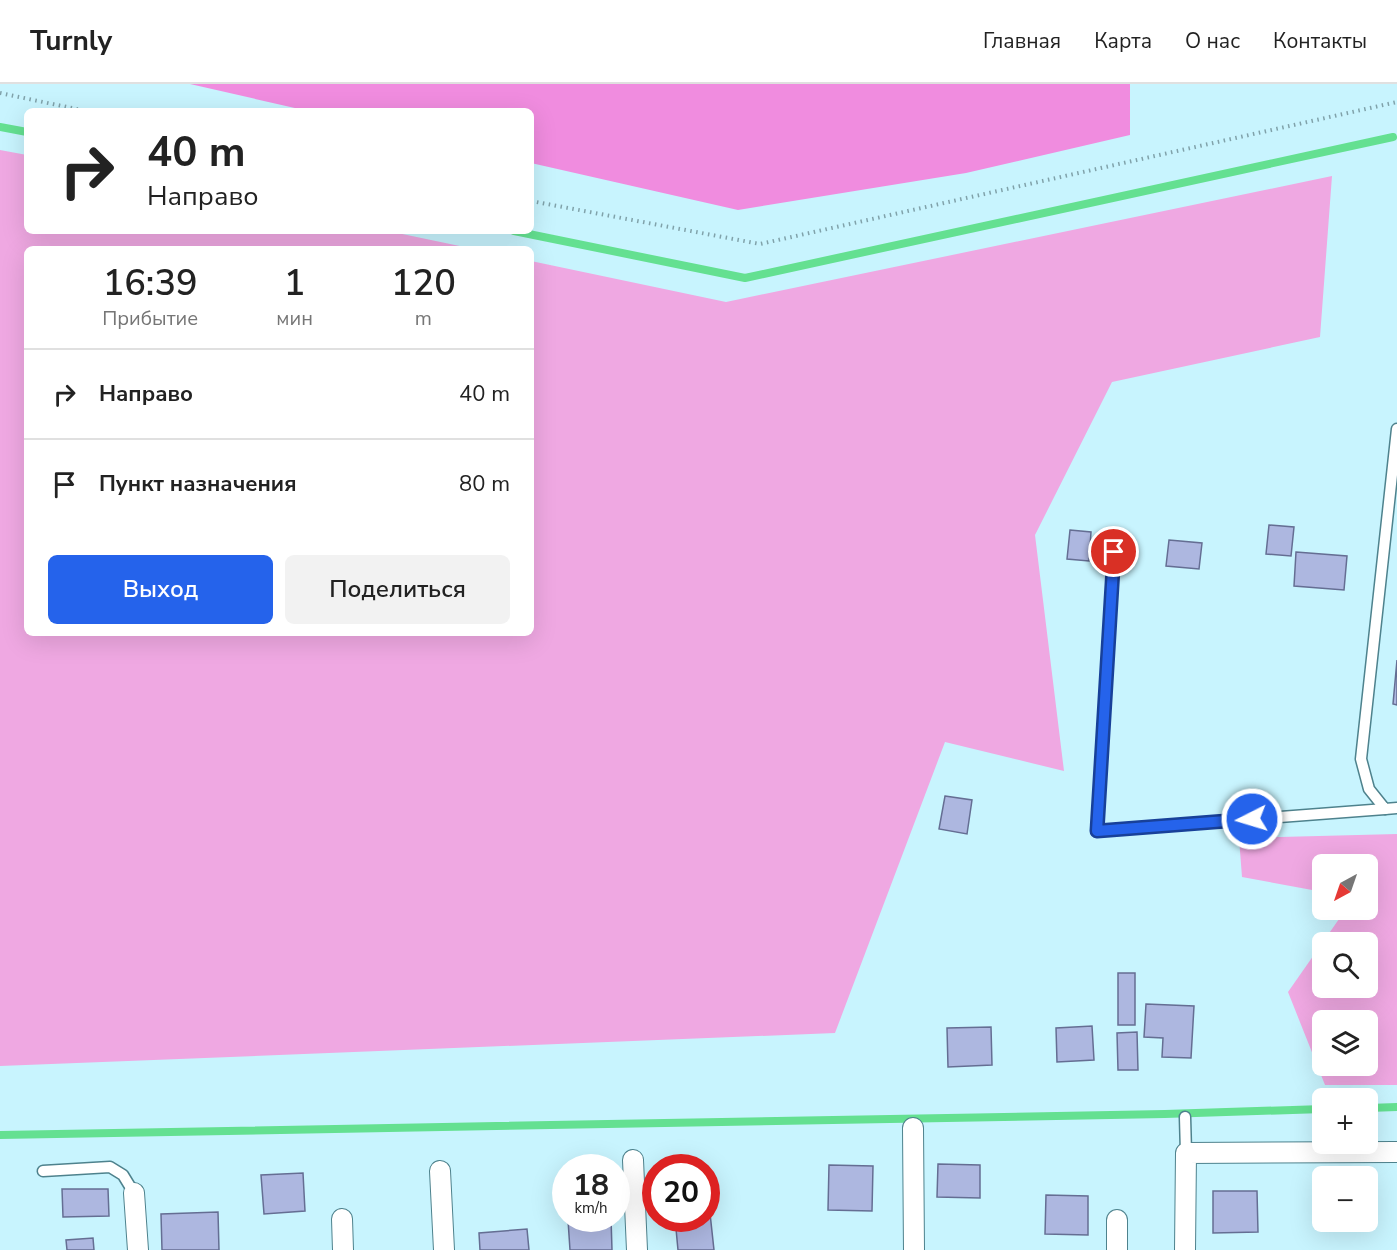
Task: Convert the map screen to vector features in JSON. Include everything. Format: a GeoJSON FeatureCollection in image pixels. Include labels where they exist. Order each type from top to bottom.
{"type":"FeatureCollection","features":[{"type":"Feature","properties":{"kind":"street"},"geometry":{"type":"LineString","coordinates":[[913,1128],[914,1250]]}},
{"type":"Feature","properties":{"kind":"street"},"geometry":{"type":"LineString","coordinates":[[1185,1250],[1186,1153],[1397,1152]]}},
{"type":"Feature","properties":{"kind":"street"},"geometry":{"type":"LineString","coordinates":[[633,1160],[637,1250]]}},
{"type":"Feature","properties":{"kind":"street"},"geometry":{"type":"LineString","coordinates":[[440,1171],[444,1250]]}},
{"type":"Feature","properties":{"kind":"street"},"geometry":{"type":"LineString","coordinates":[[134,1193],[138,1250]]}},
{"type":"Feature","properties":{"kind":"street"},"geometry":{"type":"LineString","coordinates":[[342,1219],[343,1250]]}},
{"type":"Feature","properties":{"kind":"street"},"geometry":{"type":"LineString","coordinates":[[1117,1220],[1117,1250]]}},
{"type":"Feature","properties":{"kind":"lane"},"geometry":{"type":"LineString","coordinates":[[1391,808],[1369,789],[1361,759],[1397,429]]}},
{"type":"Feature","properties":{"kind":"lane"},"geometry":{"type":"LineString","coordinates":[[1114,552],[1097,831],[1391,808]]}},
{"type":"Feature","properties":{"kind":"lane"},"geometry":{"type":"LineString","coordinates":[[1185,1117],[1186,1153]]}},
{"type":"Feature","properties":{"kind":"lane"},"geometry":{"type":"LineString","coordinates":[[43,1172],[110,1167],[123,1175],[134,1193]]}},
{"type":"Feature","properties":{"kind":"path"},"geometry":{"type":"LineString","coordinates":[[0,93],[72,108]]}},
{"type":"Feature","properties":{"kind":"path"},"geometry":{"type":"LineString","coordinates":[[534,202],[760,244],[1397,102]]}},
{"type":"Feature","properties":{"kind":"shaded area"},"geometry":{"type":"Polygon","coordinates":[[[190,84],[1130,84],[1130,135],[966,173],[738,210],[534,164],[534,108],[295,108],[190,84]]]}},
{"type":"Feature","properties":{"kind":"shaded area"},"geometry":{"type":"Polygon","coordinates":[[[0,150],[24,154],[24,234],[402,234],[460,246],[24,246],[24,636],[534,636],[534,262],[726,302],[1332,176],[1320,337],[1112,382],[1035,535],[1064,771],[945,742],[835,1033],[0,1066],[0,150]]]}},
{"type":"Feature","properties":{"kind":"shaded area"},"geometry":{"type":"Polygon","coordinates":[[[1397,834],[1397,1085],[1325,1085],[1321,1076],[1378,1076],[1378,1010],[1312,1010],[1312,1052],[1288,992],[1312,958],[1312,998],[1378,998],[1378,932],[1330,932],[1338,920],[1378,920],[1378,854],[1312,854],[1312,890],[1242,877],[1239,838],[1397,834]]]}},
{"type":"Feature","properties":{"kind":"building"},"geometry":{"type":"Polygon","coordinates":[[[1269,525],[1294,527],[1291,556],[1266,554],[1269,525]]]}},
{"type":"Feature","properties":{"kind":"building"},"geometry":{"type":"Polygon","coordinates":[[[1070,530],[1091,532],[1089,561],[1067,559],[1070,530]]]}},
{"type":"Feature","properties":{"kind":"building"},"geometry":{"type":"Polygon","coordinates":[[[1169,540],[1202,543],[1199,569],[1166,566],[1169,540]]]}},
{"type":"Feature","properties":{"kind":"building"},"geometry":{"type":"Polygon","coordinates":[[[1296,552],[1347,556],[1344,590],[1294,586],[1296,552]]]}},
{"type":"Feature","properties":{"kind":"building"},"geometry":{"type":"Polygon","coordinates":[[[1397,660],[1397,705],[1393,704],[1397,660]]]}},
{"type":"Feature","properties":{"kind":"building"},"geometry":{"type":"Polygon","coordinates":[[[945,796],[972,800],[967,834],[939,829],[945,796]]]}},
{"type":"Feature","properties":{"kind":"building"},"geometry":{"type":"Polygon","coordinates":[[[1118,973],[1135,973],[1135,1025],[1118,1025],[1118,973]]]}},
{"type":"Feature","properties":{"kind":"building"},"geometry":{"type":"Polygon","coordinates":[[[1146,1004],[1194,1006],[1191,1058],[1162,1057],[1163,1038],[1144,1037],[1146,1004]]]}},
{"type":"Feature","properties":{"kind":"building"},"geometry":{"type":"Polygon","coordinates":[[[1092,1026],[1094,1060],[1057,1062],[1056,1028],[1092,1026]]]}},
{"type":"Feature","properties":{"kind":"building"},"geometry":{"type":"Polygon","coordinates":[[[991,1027],[992,1065],[948,1067],[947,1028],[991,1027]]]}},
{"type":"Feature","properties":{"kind":"building"},"geometry":{"type":"Polygon","coordinates":[[[1137,1032],[1138,1070],[1118,1070],[1117,1033],[1137,1032]]]}},
{"type":"Feature","properties":{"kind":"building"},"geometry":{"type":"Polygon","coordinates":[[[938,1164],[980,1165],[980,1198],[937,1197],[938,1164]]]}},
{"type":"Feature","properties":{"kind":"building"},"geometry":{"type":"Polygon","coordinates":[[[829,1165],[873,1166],[872,1211],[828,1210],[829,1165]]]}},
{"type":"Feature","properties":{"kind":"building"},"geometry":{"type":"Polygon","coordinates":[[[303,1173],[305,1211],[264,1214],[261,1175],[303,1173]]]}},
{"type":"Feature","properties":{"kind":"building"},"geometry":{"type":"Polygon","coordinates":[[[62,1189],[108,1189],[109,1216],[63,1217],[62,1189]]]}},
{"type":"Feature","properties":{"kind":"building"},"geometry":{"type":"Polygon","coordinates":[[[1213,1191],[1257,1191],[1258,1232],[1213,1233],[1213,1191]]]}},
{"type":"Feature","properties":{"kind":"building"},"geometry":{"type":"Polygon","coordinates":[[[1046,1195],[1088,1196],[1088,1235],[1045,1234],[1046,1195]]]}},
{"type":"Feature","properties":{"kind":"building"},"geometry":{"type":"Polygon","coordinates":[[[218,1212],[219,1250],[162,1250],[161,1214],[218,1212]]]}},
{"type":"Feature","properties":{"kind":"building"},"geometry":{"type":"Polygon","coordinates":[[[527,1229],[529,1250],[480,1250],[479,1233],[527,1229]]]}},
{"type":"Feature","properties":{"kind":"building"},"geometry":{"type":"Polygon","coordinates":[[[569,1232],[611,1232],[612,1250],[570,1250],[569,1232]]]}},
{"type":"Feature","properties":{"kind":"building"},"geometry":{"type":"Polygon","coordinates":[[[676,1232],[712,1232],[714,1250],[678,1250],[676,1232]]]}},
{"type":"Feature","properties":{"kind":"building"},"geometry":{"type":"Polygon","coordinates":[[[93,1238],[94,1250],[67,1250],[66,1240],[93,1238]]]}},
{"type":"Feature","properties":{"kind":"waterway"},"geometry":{"type":"LineString","coordinates":[[0,127],[24,131]]}},
{"type":"Feature","properties":{"kind":"waterway"},"geometry":{"type":"LineString","coordinates":[[529,234],[745,278],[1393,137]]}},
{"type":"Feature","properties":{"kind":"waterway"},"geometry":{"type":"LineString","coordinates":[[1378,1108],[1397,1107]]}},
{"type":"Feature","properties":{"kind":"waterway"},"geometry":{"type":"LineString","coordinates":[[0,1135],[1312,1109]]}},
{"type":"Feature","properties":{"kind":"route"},"geometry":{"type":"LineString","coordinates":[[1114,552],[1097,831],[1252,819]]}}]}
